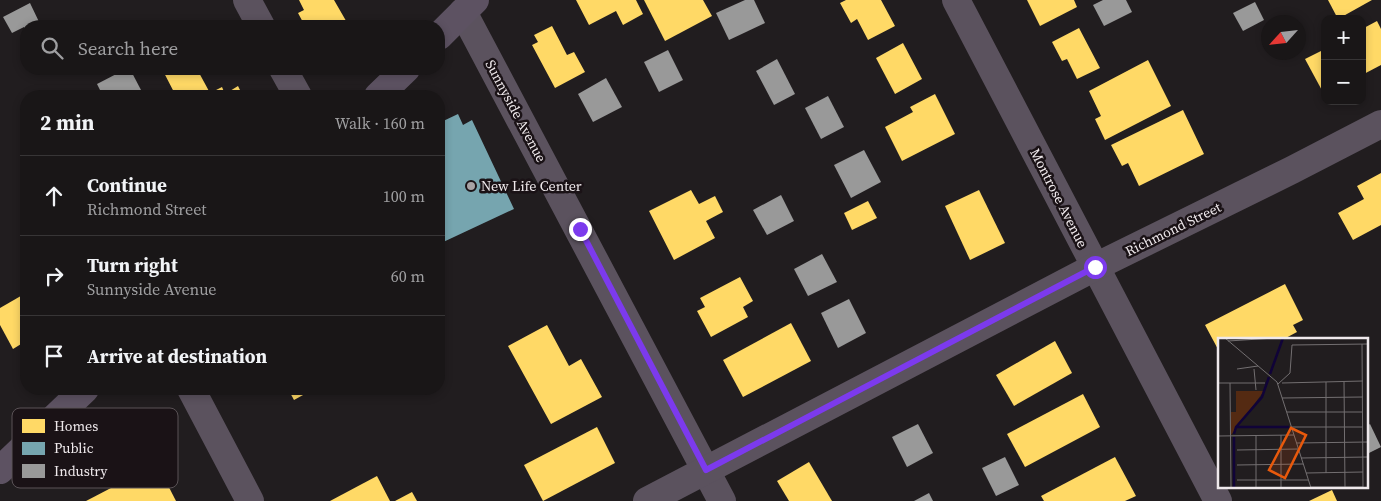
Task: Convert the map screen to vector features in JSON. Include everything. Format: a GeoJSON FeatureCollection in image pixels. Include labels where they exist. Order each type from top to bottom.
{"type":"FeatureCollection","features":[{"type":"Feature","properties":{"kind":"main road"},"geometry":{"type":"LineString","coordinates":[[445,30],[469,6]]}},
{"type":"Feature","properties":{"kind":"main road"},"geometry":{"type":"LineString","coordinates":[[384,90],[400,75]]}},
{"type":"Feature","properties":{"kind":"main road"},"geometry":{"type":"LineString","coordinates":[[65,408],[79,395]]}},
{"type":"Feature","properties":{"kind":"main road"},"geometry":{"type":"LineString","coordinates":[[0,470],[12,459]]}},
{"type":"Feature","properties":{"kind":"street"},"geometry":{"type":"LineString","coordinates":[[247,0],[258,20]]}},
{"type":"Feature","properties":{"kind":"street","name":"Montrose Avenue"},"geometry":{"type":"LineString","coordinates":[[956,0],[1218,501]]}},
{"type":"Feature","properties":{"kind":"street","name":"Sunnyside Avenue"},"geometry":{"type":"LineString","coordinates":[[469,6],[722,501]]}},
{"type":"Feature","properties":{"kind":"street"},"geometry":{"type":"LineString","coordinates":[[286,75],[295,90]]}},
{"type":"Feature","properties":{"kind":"street","name":"Richmond Street"},"geometry":{"type":"LineString","coordinates":[[647,501],[1095,267],[1381,124]]}},
{"type":"Feature","properties":{"kind":"street"},"geometry":{"type":"LineString","coordinates":[[194,395],[250,501]]}},
{"type":"Feature","properties":{"kind":"building: Homes"},"geometry":{"type":"Polygon","coordinates":[[[299,0],[334,0],[346,20],[302,20],[298,13],[304,10],[299,0]]]}},
{"type":"Feature","properties":{"kind":"building: Homes"},"geometry":{"type":"Polygon","coordinates":[[[576,0],[636,0],[643,14],[623,25],[616,11],[589,25],[576,0]]]}},
{"type":"Feature","properties":{"kind":"building: Homes"},"geometry":{"type":"Polygon","coordinates":[[[644,0],[703,0],[712,16],[665,41],[644,0]]]}},
{"type":"Feature","properties":{"kind":"building: Homes"},"geometry":{"type":"Polygon","coordinates":[[[846,0],[881,0],[895,26],[868,40],[857,19],[851,23],[840,3],[846,0]]]}},
{"type":"Feature","properties":{"kind":"building: Homes"},"geometry":{"type":"Polygon","coordinates":[[[1027,0],[1074,0],[1077,7],[1040,26],[1027,0]]]}},
{"type":"Feature","properties":{"kind":"building: Homes"},"geometry":{"type":"Polygon","coordinates":[[[1328,0],[1372,0],[1345,15],[1336,15],[1328,0]]]}},
{"type":"Feature","properties":{"kind":"building: Homes"},"geometry":{"type":"Polygon","coordinates":[[[1377,21],[1381,29],[1381,65],[1366,73],[1366,60],[1366,27],[1377,21]]]}},
{"type":"Feature","properties":{"kind":"building: Homes"},"geometry":{"type":"Polygon","coordinates":[[[552,26],[567,55],[574,52],[585,72],[555,88],[532,45],[538,42],[534,35],[552,26]]]}},
{"type":"Feature","properties":{"kind":"building: Homes"},"geometry":{"type":"Polygon","coordinates":[[[1079,28],[1100,68],[1077,79],[1067,59],[1062,61],[1052,42],[1079,28]]]}},
{"type":"Feature","properties":{"kind":"building: Homes"},"geometry":{"type":"Polygon","coordinates":[[[903,43],[922,79],[895,94],[876,58],[903,43]]]}},
{"type":"Feature","properties":{"kind":"building: Homes"},"geometry":{"type":"Polygon","coordinates":[[[1321,51],[1321,89],[1306,60],[1321,51]]]}},
{"type":"Feature","properties":{"kind":"building: Homes"},"geometry":{"type":"Polygon","coordinates":[[[1148,60],[1171,106],[1105,140],[1095,119],[1101,116],[1089,91],[1148,60]]]}},
{"type":"Feature","properties":{"kind":"building: Homes"},"geometry":{"type":"Polygon","coordinates":[[[165,75],[200,75],[208,90],[173,90],[165,75]]]}},
{"type":"Feature","properties":{"kind":"building: Homes"},"geometry":{"type":"Polygon","coordinates":[[[238,86],[240,90],[232,90],[238,86]]]}},
{"type":"Feature","properties":{"kind":"building: Homes"},"geometry":{"type":"Polygon","coordinates":[[[935,94],[955,134],[902,161],[885,127],[913,112],[910,107],[935,94]]]}},
{"type":"Feature","properties":{"kind":"building: Homes"},"geometry":{"type":"Polygon","coordinates":[[[1183,110],[1204,154],[1139,186],[1128,163],[1122,166],[1111,145],[1183,110]]]}},
{"type":"Feature","properties":{"kind":"building: Homes"},"geometry":{"type":"Polygon","coordinates":[[[1381,173],[1381,225],[1353,240],[1338,213],[1364,199],[1357,186],[1381,173]]]}},
{"type":"Feature","properties":{"kind":"building: Homes"},"geometry":{"type":"Polygon","coordinates":[[[691,190],[699,204],[715,196],[723,212],[706,221],[715,238],[674,260],[649,211],[691,190]]]}},
{"type":"Feature","properties":{"kind":"building: Homes"},"geometry":{"type":"Polygon","coordinates":[[[979,190],[1005,243],[970,260],[945,206],[979,190]]]}},
{"type":"Feature","properties":{"kind":"building: Homes"},"geometry":{"type":"Polygon","coordinates":[[[868,201],[877,218],[852,230],[844,213],[868,201]]]}},
{"type":"Feature","properties":{"kind":"building: Homes"},"geometry":{"type":"Polygon","coordinates":[[[740,277],[753,301],[743,307],[748,317],[711,337],[697,311],[705,307],[700,298],[740,277]]]}},
{"type":"Feature","properties":{"kind":"building: Homes"},"geometry":{"type":"Polygon","coordinates":[[[1285,284],[1303,320],[1293,325],[1297,332],[1286,338],[1218,338],[1218,349],[1205,325],[1285,284]]]}},
{"type":"Feature","properties":{"kind":"building: Homes"},"geometry":{"type":"Polygon","coordinates":[[[20,296],[20,345],[13,349],[0,325],[0,308],[20,296]]]}},
{"type":"Feature","properties":{"kind":"building: Homes"},"geometry":{"type":"Polygon","coordinates":[[[791,323],[811,361],[743,397],[723,360],[791,323]]]}},
{"type":"Feature","properties":{"kind":"building: Homes"},"geometry":{"type":"Polygon","coordinates":[[[547,325],[569,366],[581,359],[602,397],[551,424],[508,346],[547,325]]]}},
{"type":"Feature","properties":{"kind":"building: Homes"},"geometry":{"type":"Polygon","coordinates":[[[1055,341],[1072,373],[1014,406],[996,375],[1055,341]]]}},
{"type":"Feature","properties":{"kind":"building: Homes"},"geometry":{"type":"Polygon","coordinates":[[[1083,394],[1100,427],[1025,467],[1007,434],[1083,394]]]}},
{"type":"Feature","properties":{"kind":"building: Homes"},"geometry":{"type":"Polygon","coordinates":[[[291,395],[303,395],[294,400],[291,395]]]}},
{"type":"Feature","properties":{"kind":"building: Homes"},"geometry":{"type":"Polygon","coordinates":[[[597,427],[615,463],[543,501],[524,465],[597,427]]]}},
{"type":"Feature","properties":{"kind":"building: Homes"},"geometry":{"type":"Polygon","coordinates":[[[1115,457],[1136,496],[1125,501],[1044,501],[1041,496],[1115,457]]]}},
{"type":"Feature","properties":{"kind":"building: Homes"},"geometry":{"type":"Polygon","coordinates":[[[809,462],[832,501],[789,501],[777,481],[809,462]]]}},
{"type":"Feature","properties":{"kind":"building: Homes"},"geometry":{"type":"Polygon","coordinates":[[[377,476],[390,501],[330,501],[377,476]]]}},
{"type":"Feature","properties":{"kind":"building: Homes"},"geometry":{"type":"Polygon","coordinates":[[[111,488],[169,488],[176,501],[86,501],[111,488]]]}},
{"type":"Feature","properties":{"kind":"building: Homes"},"geometry":{"type":"Polygon","coordinates":[[[1332,490],[1337,501],[1309,501],[1332,490]]]}},
{"type":"Feature","properties":{"kind":"building: Homes"},"geometry":{"type":"Polygon","coordinates":[[[412,492],[417,501],[395,501],[412,492]]]}},
{"type":"Feature","properties":{"kind":"building: Public","name":"New Life Center"},"geometry":{"type":"Polygon","coordinates":[[[458,114],[463,125],[472,120],[514,209],[445,241],[445,120],[458,114]]]}},
{"type":"Feature","properties":{"kind":"building: Industry"},"geometry":{"type":"Polygon","coordinates":[[[745,0],[754,0],[765,23],[729,40],[716,13],[745,0]]]}},
{"type":"Feature","properties":{"kind":"building: Industry"},"geometry":{"type":"Polygon","coordinates":[[[1103,0],[1126,0],[1132,12],[1104,26],[1093,5],[1103,0]]]}},
{"type":"Feature","properties":{"kind":"building: Industry"},"geometry":{"type":"Polygon","coordinates":[[[1255,2],[1262,15],[1261,22],[1243,31],[1233,13],[1255,2]]]}},
{"type":"Feature","properties":{"kind":"building: Industry"},"geometry":{"type":"Polygon","coordinates":[[[30,3],[38,20],[20,20],[20,29],[12,33],[3,17],[30,3]]]}},
{"type":"Feature","properties":{"kind":"building: Industry"},"geometry":{"type":"Polygon","coordinates":[[[668,50],[683,80],[659,92],[644,62],[668,50]]]}},
{"type":"Feature","properties":{"kind":"building: Industry"},"geometry":{"type":"Polygon","coordinates":[[[777,59],[795,94],[774,105],[756,71],[777,59]]]}},
{"type":"Feature","properties":{"kind":"building: Industry"},"geometry":{"type":"Polygon","coordinates":[[[114,75],[133,75],[141,90],[100,90],[97,84],[114,75]]]}},
{"type":"Feature","properties":{"kind":"building: Industry"},"geometry":{"type":"Polygon","coordinates":[[[606,78],[622,107],[593,122],[578,94],[606,78]]]}},
{"type":"Feature","properties":{"kind":"building: Industry"},"geometry":{"type":"Polygon","coordinates":[[[828,96],[844,127],[821,139],[805,108],[828,96]]]}},
{"type":"Feature","properties":{"kind":"building: Industry"},"geometry":{"type":"Polygon","coordinates":[[[864,150],[881,182],[851,198],[834,165],[864,150]]]}},
{"type":"Feature","properties":{"kind":"building: Industry"},"geometry":{"type":"Polygon","coordinates":[[[781,195],[794,221],[767,235],[753,210],[781,195]]]}},
{"type":"Feature","properties":{"kind":"building: Industry"},"geometry":{"type":"Polygon","coordinates":[[[822,254],[837,282],[808,296],[794,269],[822,254]]]}},
{"type":"Feature","properties":{"kind":"building: Industry"},"geometry":{"type":"Polygon","coordinates":[[[849,299],[866,333],[838,348],[821,313],[849,299]]]}},
{"type":"Feature","properties":{"kind":"building: Industry"},"geometry":{"type":"Polygon","coordinates":[[[918,424],[933,453],[907,467],[892,437],[918,424]]]}},
{"type":"Feature","properties":{"kind":"building: Industry"},"geometry":{"type":"Polygon","coordinates":[[[1370,424],[1381,447],[1368,454],[1368,425],[1370,424]]]}},
{"type":"Feature","properties":{"kind":"building: Industry"},"geometry":{"type":"Polygon","coordinates":[[[1005,457],[1019,485],[996,496],[982,468],[1005,457]]]}},
{"type":"Feature","properties":{"kind":"building: Industry"},"geometry":{"type":"Polygon","coordinates":[[[929,493],[933,501],[914,501],[929,493]]]}},
{"type":"Feature","properties":{"kind":"place","name":"New Life Center"},"geometry":{"type":"Point","coordinates":[471,186]}},
{"type":"Feature","properties":{"kind":"route"},"geometry":{"type":"LineString","coordinates":[[580,229],[706,470],[1095,267]]}}]}
